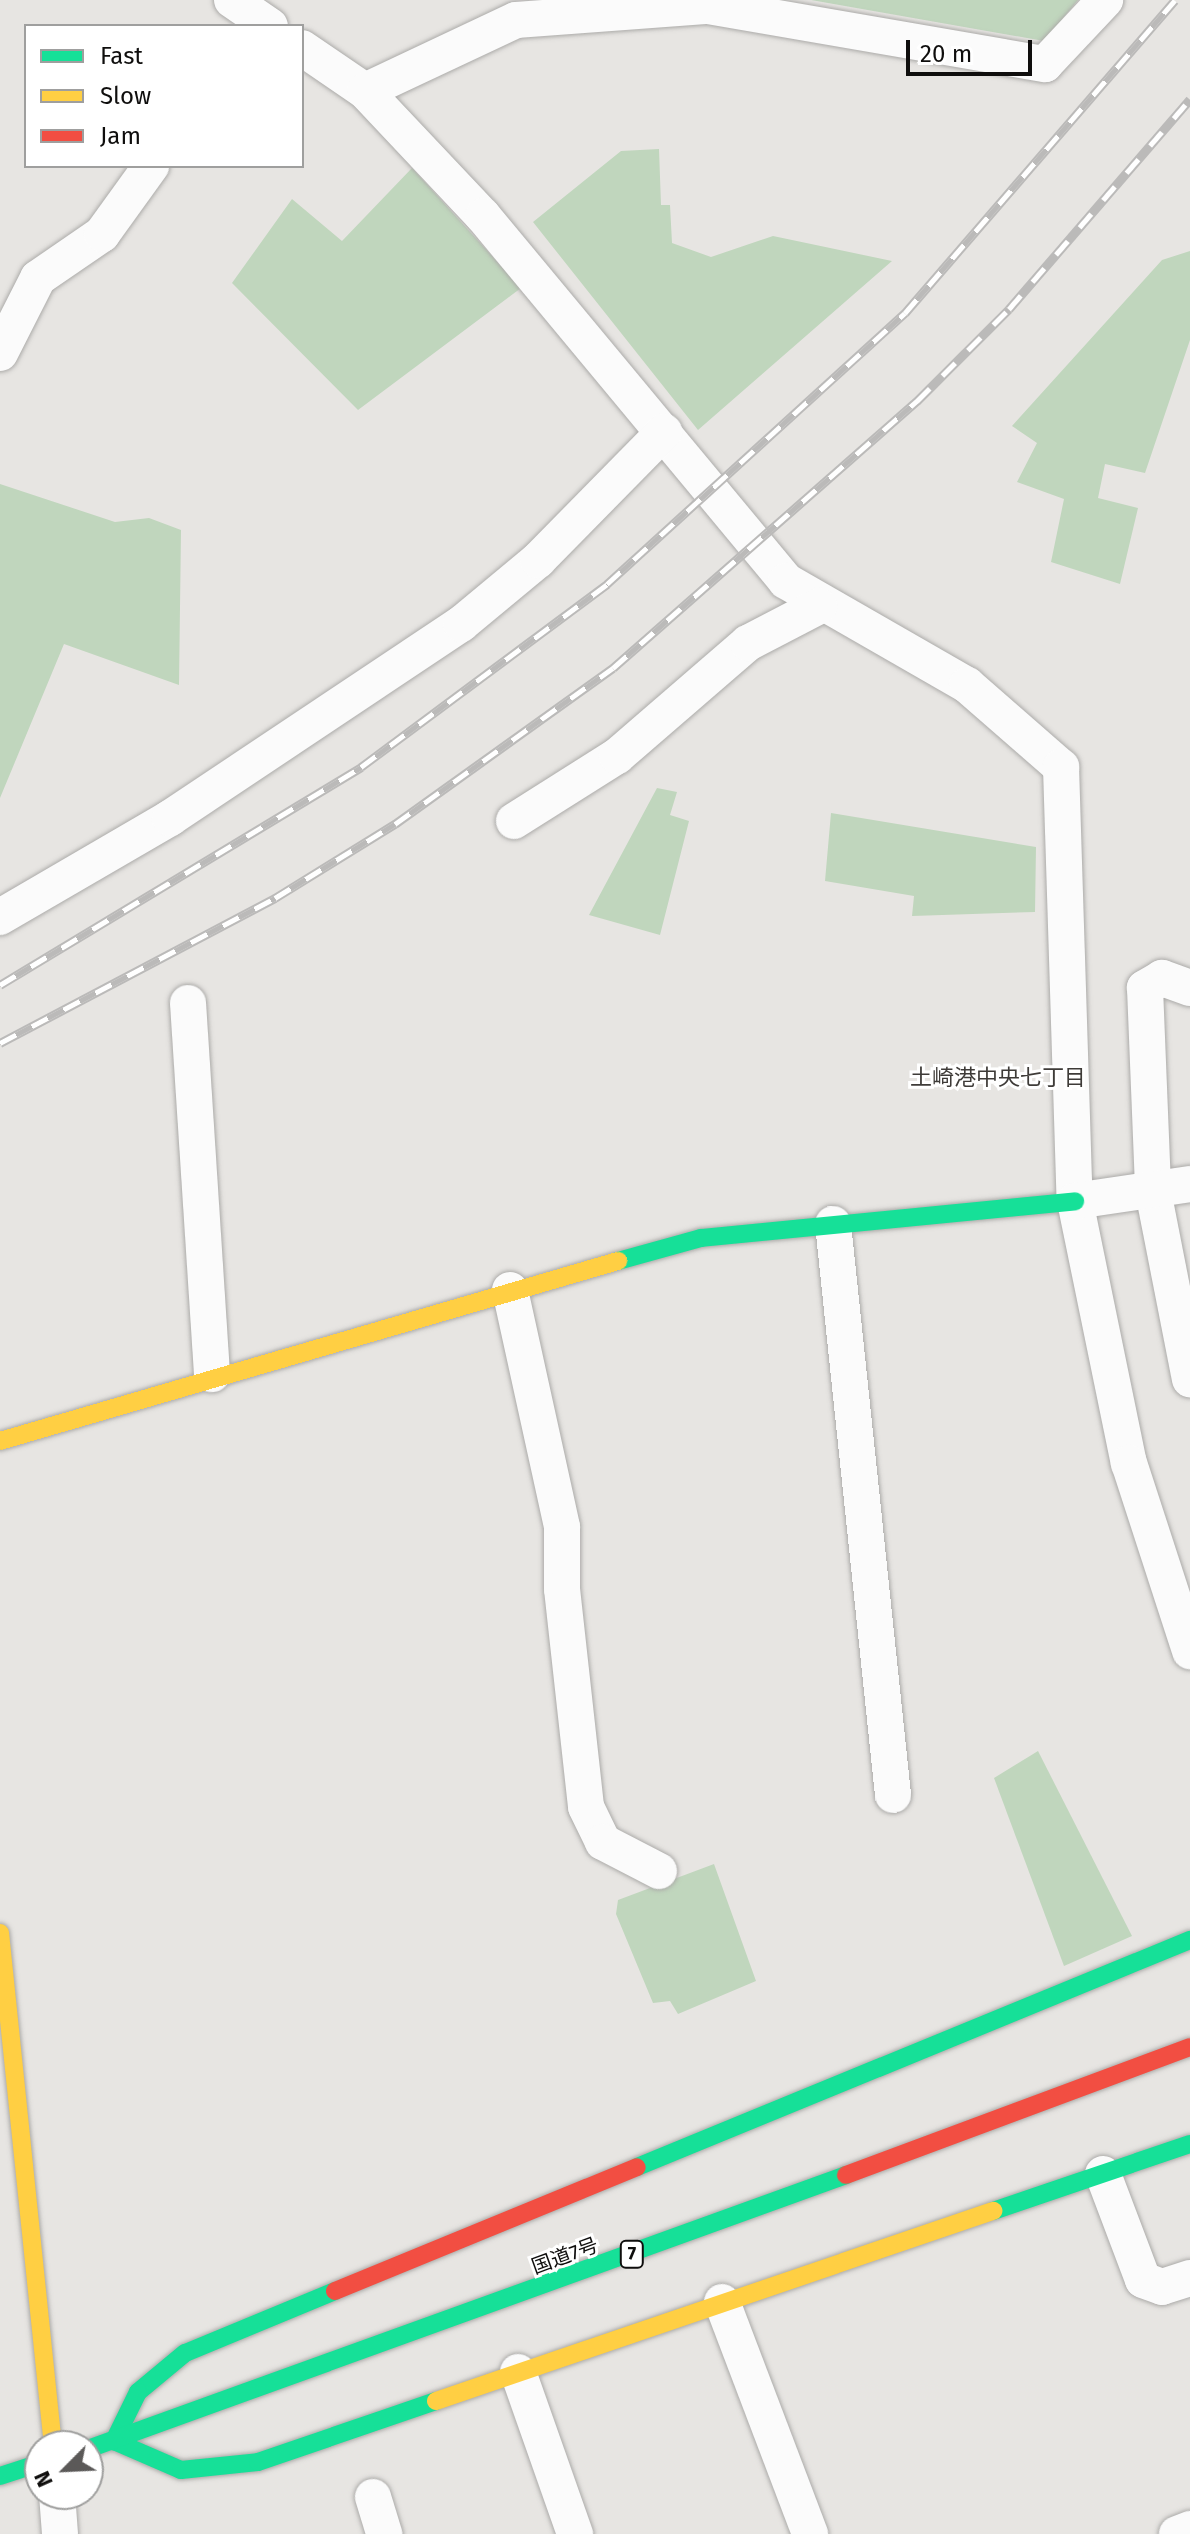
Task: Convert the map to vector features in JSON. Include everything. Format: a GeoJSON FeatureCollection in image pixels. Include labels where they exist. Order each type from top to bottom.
{"type":"FeatureCollection","features":[{"type":"Feature","properties":{"kind":"main road"},"geometry":{"type":"LineString","coordinates":[[0,1441],[212,1374],[701,1238],[1075,1201]]}},
{"type":"Feature","properties":{"kind":"main road"},"geometry":{"type":"LineString","coordinates":[[0,1933],[51,2430]]}},
{"type":"Feature","properties":{"kind":"main road"},"geometry":{"type":"LineString","coordinates":[[1190,1940],[185,2353],[138,2392],[114,2441],[181,2470],[212,2471],[518,2372],[1190,2144]]}},
{"type":"Feature","properties":{"kind":"main road","name":"国道7号"},"geometry":{"type":"LineString","coordinates":[[104,2444],[1182,2050]]}},
{"type":"Feature","properties":{"kind":"main road"},"geometry":{"type":"LineString","coordinates":[[0,2476],[24,2468]]}},
{"type":"Feature","properties":{"kind":"street"},"geometry":{"type":"LineString","coordinates":[[365,91],[516,20],[708,6],[1045,64],[1105,0]]}},
{"type":"Feature","properties":{"kind":"street"},"geometry":{"type":"LineString","coordinates":[[304,49],[365,91],[483,216],[786,581],[819,606],[967,685],[1061,767],[1075,1201],[1129,1463],[1190,1651]]}},
{"type":"Feature","properties":{"kind":"street"},"geometry":{"type":"LineString","coordinates":[[0,353],[38,278],[102,234],[150,168]]}},
{"type":"Feature","properties":{"kind":"street"},"geometry":{"type":"LineString","coordinates":[[0,917],[170,818],[461,624],[538,560],[664,432]]}},
{"type":"Feature","properties":{"kind":"street"},"geometry":{"type":"LineString","coordinates":[[514,821],[617,756],[748,643],[819,606]]}},
{"type":"Feature","properties":{"kind":"street"},"geometry":{"type":"LineString","coordinates":[[1190,988],[1162,978],[1145,988],[1153,1191],[1190,1379]]}},
{"type":"Feature","properties":{"kind":"street"},"geometry":{"type":"LineString","coordinates":[[188,1003],[212,1374]]}},
{"type":"Feature","properties":{"kind":"street"},"geometry":{"type":"LineString","coordinates":[[1075,1201],[1190,1184]]}},
{"type":"Feature","properties":{"kind":"street"},"geometry":{"type":"LineString","coordinates":[[833,1224],[893,1795]]}},
{"type":"Feature","properties":{"kind":"street"},"geometry":{"type":"LineString","coordinates":[[510,1290],[562,1527],[562,1589],[586,1807],[603,1842],[659,1871]]}},
{"type":"Feature","properties":{"kind":"street"},"geometry":{"type":"LineString","coordinates":[[1103,2174],[1143,2280],[1162,2287],[1190,2278]]}},
{"type":"Feature","properties":{"kind":"street"},"geometry":{"type":"LineString","coordinates":[[722,2302],[810,2534]]}},
{"type":"Feature","properties":{"kind":"street"},"geometry":{"type":"LineString","coordinates":[[518,2372],[575,2534]]}},
{"type":"Feature","properties":{"kind":"street"},"geometry":{"type":"LineString","coordinates":[[373,2497],[384,2534]]}},
{"type":"Feature","properties":{"kind":"street"},"geometry":{"type":"LineString","coordinates":[[58,2510],[60,2534]]}},
{"type":"Feature","properties":{"kind":"street"},"geometry":{"type":"LineString","coordinates":[[1177,2534],[1190,2529]]}},
{"type":"Feature","properties":{"kind":"green space"},"geometry":{"type":"Polygon","coordinates":[[[811,0],[1078,0],[1044,41],[811,0]]]}},
{"type":"Feature","properties":{"kind":"green space"},"geometry":{"type":"Polygon","coordinates":[[[659,149],[661,205],[670,205],[672,243],[711,257],[773,236],[892,261],[698,430],[533,222],[621,151],[659,149]]]}},
{"type":"Feature","properties":{"kind":"green space"},"geometry":{"type":"Polygon","coordinates":[[[412,168],[521,288],[358,410],[232,283],[292,199],[342,241],[412,168]]]}},
{"type":"Feature","properties":{"kind":"green space"},"geometry":{"type":"Polygon","coordinates":[[[1190,251],[1190,340],[1145,473],[1105,464],[1098,498],[1138,508],[1120,584],[1051,562],[1064,499],[1017,482],[1037,443],[1012,426],[1162,260],[1190,251]]]}},
{"type":"Feature","properties":{"kind":"green space"},"geometry":{"type":"Polygon","coordinates":[[[0,484],[115,522],[149,518],[181,530],[179,685],[64,644],[0,798],[0,484]]]}},
{"type":"Feature","properties":{"kind":"green space"},"geometry":{"type":"Polygon","coordinates":[[[657,788],[677,792],[670,815],[689,821],[660,935],[589,915],[657,788]]]}},
{"type":"Feature","properties":{"kind":"green space"},"geometry":{"type":"Polygon","coordinates":[[[831,813],[1036,847],[1035,912],[912,916],[914,896],[825,881],[831,813]]]}},
{"type":"Feature","properties":{"kind":"green space"},"geometry":{"type":"Polygon","coordinates":[[[1038,1751],[1132,1936],[1064,1966],[994,1778],[1038,1751]]]}},
{"type":"Feature","properties":{"kind":"green space"},"geometry":{"type":"Polygon","coordinates":[[[714,1864],[756,1981],[678,2014],[670,2001],[653,2003],[616,1914],[618,1900],[714,1864]]]}},
{"type":"Feature","properties":{"kind":"railway"},"geometry":{"type":"LineString","coordinates":[[0,985],[361,767],[607,584],[905,313],[1175,0]]}},
{"type":"Feature","properties":{"kind":"railway"},"geometry":{"type":"LineString","coordinates":[[0,1043],[275,898],[395,824],[613,668],[917,401],[1009,309],[1190,99]]}},
{"type":"Feature","properties":{"kind":"traffic: fast"},"geometry":{"type":"LineString","coordinates":[[618,1261],[701,1238],[1075,1201]]}},
{"type":"Feature","properties":{"kind":"traffic: fast"},"geometry":{"type":"LineString","coordinates":[[637,2167],[1190,1940]]}},
{"type":"Feature","properties":{"kind":"traffic: fast"},"geometry":{"type":"LineString","coordinates":[[993,2211],[1190,2144]]}},
{"type":"Feature","properties":{"kind":"traffic: fast"},"geometry":{"type":"LineString","coordinates":[[104,2443],[846,2175]]}},
{"type":"Feature","properties":{"kind":"traffic: fast"},"geometry":{"type":"LineString","coordinates":[[335,2291],[185,2353],[138,2392],[114,2441],[181,2470],[258,2462],[436,2401]]}},
{"type":"Feature","properties":{"kind":"traffic: fast"},"geometry":{"type":"LineString","coordinates":[[0,2476],[24,2468]]}},
{"type":"Feature","properties":{"kind":"traffic: slow"},"geometry":{"type":"LineString","coordinates":[[0,1441],[618,1261]]}},
{"type":"Feature","properties":{"kind":"traffic: slow"},"geometry":{"type":"LineString","coordinates":[[0,1933],[51,2430]]}},
{"type":"Feature","properties":{"kind":"traffic: slow"},"geometry":{"type":"LineString","coordinates":[[436,2401],[993,2211]]}},
{"type":"Feature","properties":{"kind":"traffic: jam"},"geometry":{"type":"LineString","coordinates":[[846,2175],[1190,2047]]}},
{"type":"Feature","properties":{"kind":"traffic: jam"},"geometry":{"type":"LineString","coordinates":[[335,2291],[637,2167]]}},
{"type":"Feature","properties":{"kind":"district","name":"土崎港中央七丁目"},"geometry":{"type":"Point","coordinates":[998,1078]}}]}
